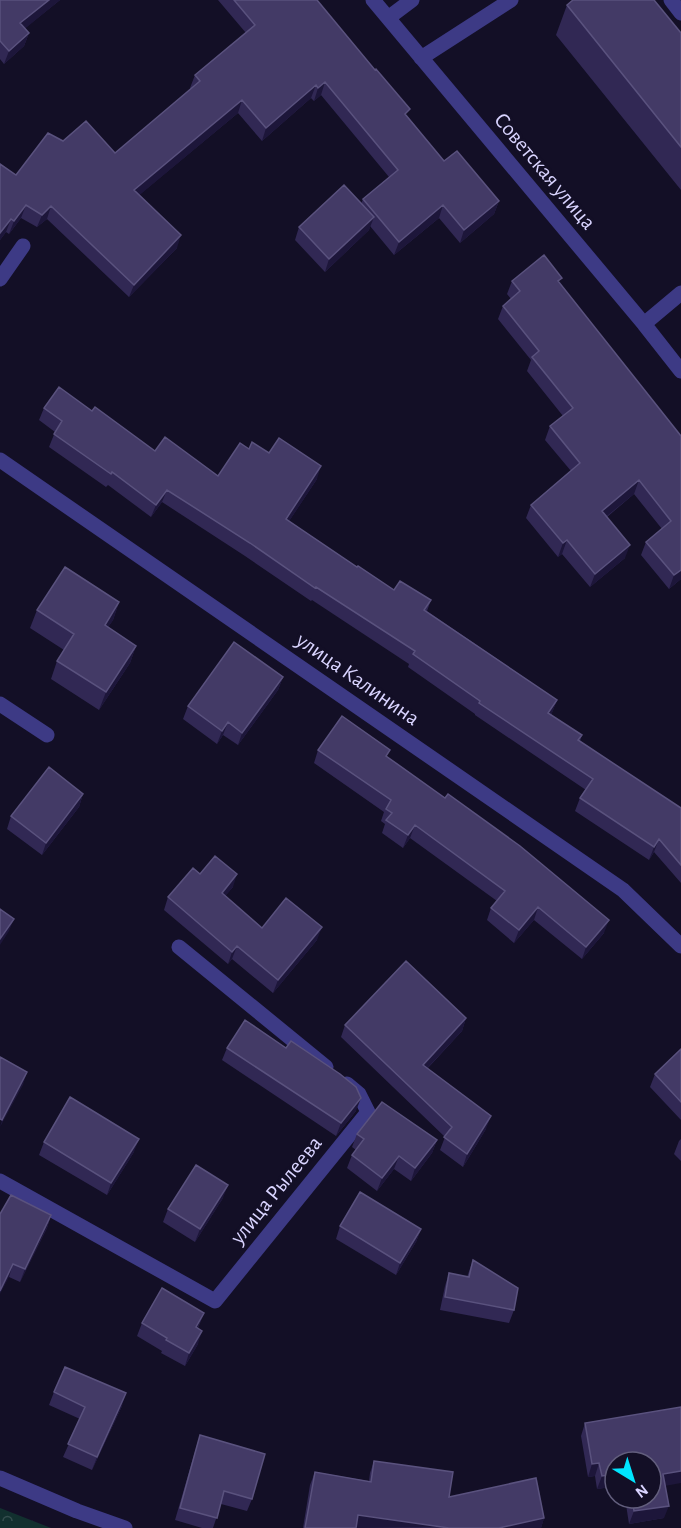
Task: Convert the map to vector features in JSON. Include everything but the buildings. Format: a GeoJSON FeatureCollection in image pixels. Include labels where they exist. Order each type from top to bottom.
{"type":"FeatureCollection","features":[{"type":"Feature","properties":{"kind":"street","name":"Советская улица"},"geometry":{"type":"LineString","coordinates":[[373,0],[681,371]]}},
{"type":"Feature","properties":{"kind":"street"},"geometry":{"type":"LineString","coordinates":[[388,18],[411,0]]}},
{"type":"Feature","properties":{"kind":"street"},"geometry":{"type":"LineString","coordinates":[[421,58],[512,0]]}},
{"type":"Feature","properties":{"kind":"street"},"geometry":{"type":"LineString","coordinates":[[671,0],[681,13]]}},
{"type":"Feature","properties":{"kind":"street"},"geometry":{"type":"LineString","coordinates":[[0,279],[23,246]]}},
{"type":"Feature","properties":{"kind":"street"},"geometry":{"type":"LineString","coordinates":[[644,324],[681,293]]}},
{"type":"Feature","properties":{"kind":"street","name":"улица Калинина"},"geometry":{"type":"LineString","coordinates":[[0,460],[623,890],[681,946]]}},
{"type":"Feature","properties":{"kind":"street"},"geometry":{"type":"LineString","coordinates":[[0,704],[47,735]]}},
{"type":"Feature","properties":{"kind":"street","name":"улица Рылеева"},"geometry":{"type":"LineString","coordinates":[[0,1181],[215,1301],[368,1112],[359,1094],[179,947]]}},
{"type":"Feature","properties":{"kind":"street"},"geometry":{"type":"LineString","coordinates":[[0,1478],[77,1511],[125,1528]]}},
{"type":"Feature","properties":{"kind":"green space"},"geometry":{"type":"Polygon","coordinates":[[[0,1508],[51,1528],[0,1528],[0,1508]]]}}]}
